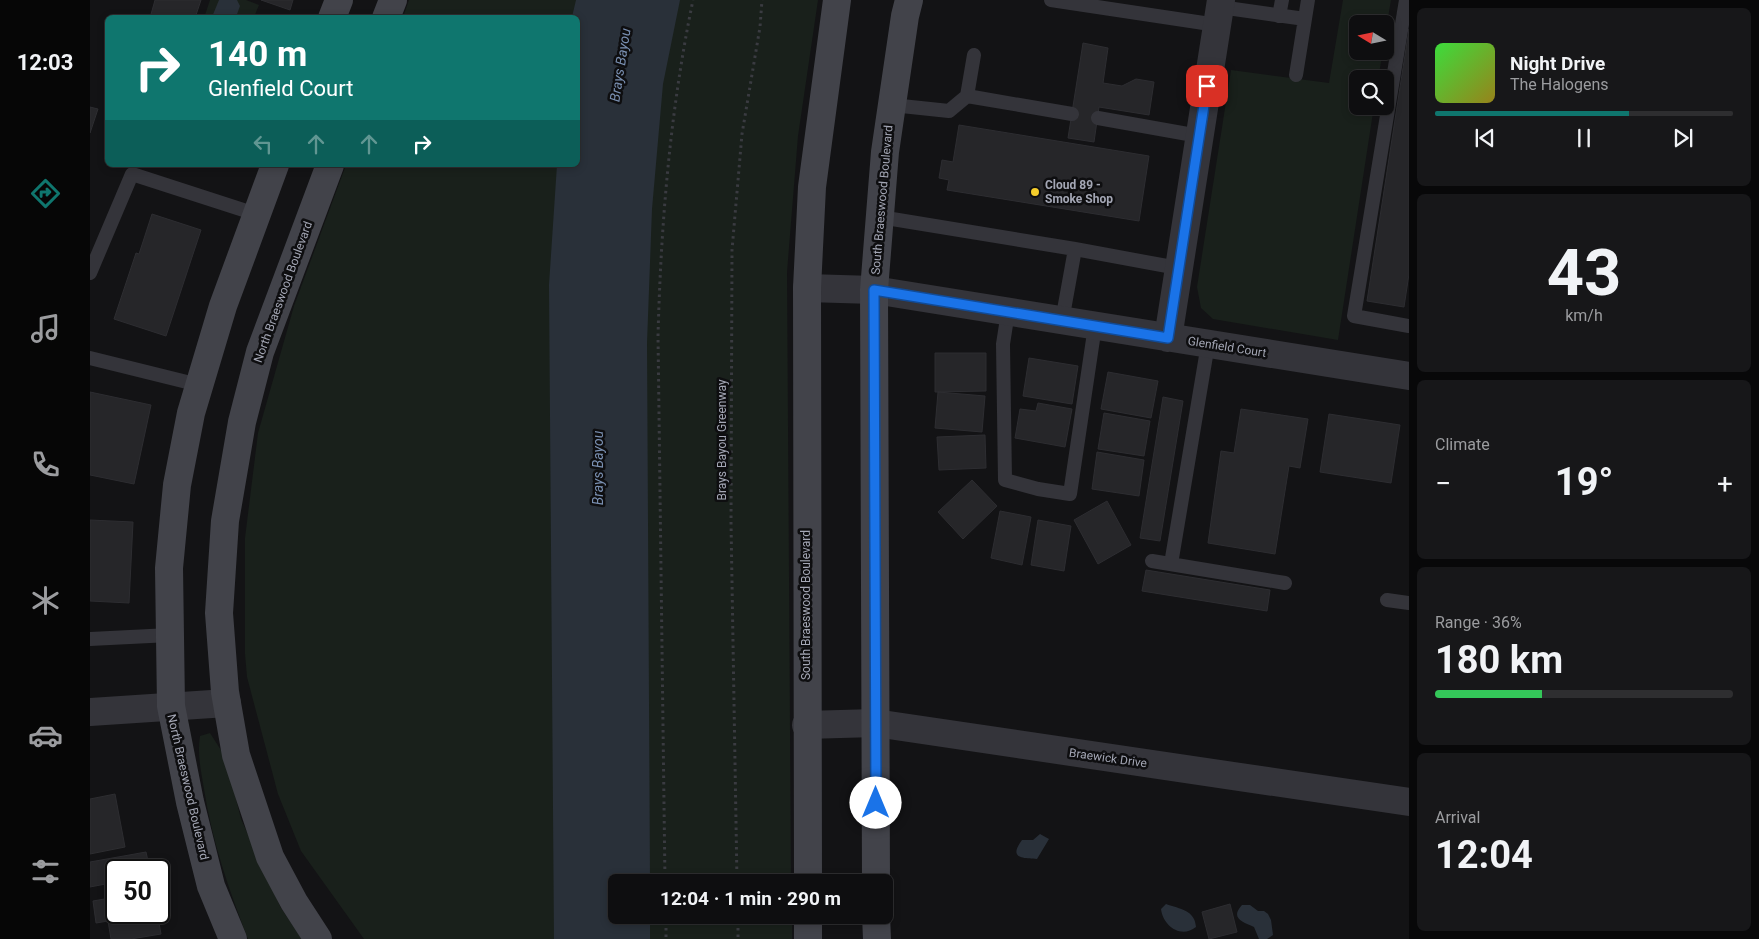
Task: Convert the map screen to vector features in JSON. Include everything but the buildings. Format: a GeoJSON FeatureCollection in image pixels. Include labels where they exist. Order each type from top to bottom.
{"type":"FeatureCollection","features":[{"type":"Feature","properties":{"kind":"main road"},"geometry":{"type":"LineString","coordinates":[[333,15],[339,0]]}},
{"type":"Feature","properties":{"kind":"main road"},"geometry":{"type":"LineString","coordinates":[[387,15],[393,0]]}},
{"type":"Feature","properties":{"kind":"main road","name":"South Braeswood Boulevard"},"geometry":{"type":"LineString","coordinates":[[808,874],[806,725],[807,288],[812,187],[837,0]]}},
{"type":"Feature","properties":{"kind":"main road","name":"South Braeswood Boulevard"},"geometry":{"type":"LineString","coordinates":[[876,874],[874,290],[885,152],[909,0]]}},
{"type":"Feature","properties":{"kind":"main road","name":"North Braeswood Boulevard"},"geometry":{"type":"LineString","coordinates":[[233,939],[211,886],[190,802],[170,706],[169,568],[177,485],[191,413],[223,306],[274,167]]}},
{"type":"Feature","properties":{"kind":"main road","name":"North Braeswood Boulevard"},"geometry":{"type":"LineString","coordinates":[[318,939],[294,902],[270,857],[236,755],[227,703],[220,613],[225,521],[242,422],[260,352],[329,167]]}},
{"type":"Feature","properties":{"kind":"main road"},"geometry":{"type":"LineString","coordinates":[[808,924],[808,939]]}},
{"type":"Feature","properties":{"kind":"main road"},"geometry":{"type":"LineString","coordinates":[[876,924],[876,939]]}},
{"type":"Feature","properties":{"kind":"street"},"geometry":{"type":"LineString","coordinates":[[1168,338],[1219,11]]}},
{"type":"Feature","properties":{"kind":"street","name":"Glenfield Court"},"geometry":{"type":"LineString","coordinates":[[807,288],[874,290],[1409,376]]}},
{"type":"Feature","properties":{"kind":"street"},"geometry":{"type":"LineString","coordinates":[[90,712],[227,703]]}},
{"type":"Feature","properties":{"kind":"street","name":"Braewick Drive"},"geometry":{"type":"LineString","coordinates":[[806,725],[875,723],[1409,802]]}},
{"type":"Feature","properties":{"kind":"lane"},"geometry":{"type":"LineString","coordinates":[[1051,0],[1219,11],[1305,20]]}},
{"type":"Feature","properties":{"kind":"lane"},"geometry":{"type":"LineString","coordinates":[[1279,16],[1282,0]]}},
{"type":"Feature","properties":{"kind":"lane"},"geometry":{"type":"LineString","coordinates":[[1296,75],[1308,0]]}},
{"type":"Feature","properties":{"kind":"lane"},"geometry":{"type":"LineString","coordinates":[[1406,0],[1354,316],[1409,326]]}},
{"type":"Feature","properties":{"kind":"lane"},"geometry":{"type":"LineString","coordinates":[[892,105],[949,111],[967,96],[974,55]]}},
{"type":"Feature","properties":{"kind":"lane"},"geometry":{"type":"LineString","coordinates":[[967,96],[1072,114]]}},
{"type":"Feature","properties":{"kind":"lane"},"geometry":{"type":"LineString","coordinates":[[1098,118],[1199,136]]}},
{"type":"Feature","properties":{"kind":"lane"},"geometry":{"type":"LineString","coordinates":[[90,273],[132,174],[256,214]]}},
{"type":"Feature","properties":{"kind":"lane"},"geometry":{"type":"LineString","coordinates":[[880,217],[1178,268]]}},
{"type":"Feature","properties":{"kind":"lane"},"geometry":{"type":"LineString","coordinates":[[1062,320],[1074,249]]}},
{"type":"Feature","properties":{"kind":"lane"},"geometry":{"type":"LineString","coordinates":[[1008,312],[1003,344],[1006,480],[1046,491],[1070,494],[1095,326]]}},
{"type":"Feature","properties":{"kind":"lane"},"geometry":{"type":"LineString","coordinates":[[1171,564],[1208,344]]}},
{"type":"Feature","properties":{"kind":"lane"},"geometry":{"type":"LineString","coordinates":[[90,358],[199,385]]}},
{"type":"Feature","properties":{"kind":"lane"},"geometry":{"type":"LineString","coordinates":[[1152,561],[1285,583]]}},
{"type":"Feature","properties":{"kind":"lane"},"geometry":{"type":"LineString","coordinates":[[1387,600],[1409,603]]}},
{"type":"Feature","properties":{"kind":"lane"},"geometry":{"type":"LineString","coordinates":[[90,638],[170,635]]}},
{"type":"Feature","properties":{"kind":"path"},"geometry":{"type":"LineString","coordinates":[[666,874],[658,336],[664,205],[674,108],[693,0]]}},
{"type":"Feature","properties":{"kind":"path","name":"Brays Bayou Greenway"},"geometry":{"type":"LineString","coordinates":[[737,874],[731,522],[732,250],[742,134],[760,27],[762,0]]}},
{"type":"Feature","properties":{"kind":"path"},"geometry":{"type":"LineString","coordinates":[[666,924],[666,939]]}},
{"type":"Feature","properties":{"kind":"path"},"geometry":{"type":"LineString","coordinates":[[738,924],[738,939]]}},
{"type":"Feature","properties":{"kind":"shaded area"},"geometry":{"type":"Polygon","coordinates":[[[210,0],[246,0],[259,5],[255,15],[205,15],[210,0]]]}},
{"type":"Feature","properties":{"kind":"shaded area"},"geometry":{"type":"Polygon","coordinates":[[[409,0],[818,0],[798,136],[787,272],[791,874],[608,874],[608,924],[792,924],[792,939],[364,939],[301,851],[278,794],[247,677],[245,654],[245,538],[258,433],[294,306],[345,167],[580,167],[580,15],[404,15],[409,0]]]}},
{"type":"Feature","properties":{"kind":"shaded area"},"geometry":{"type":"Polygon","coordinates":[[[1343,0],[1391,0],[1388,15],[1349,15],[1349,60],[1381,60],[1380,70],[1349,70],[1349,115],[1373,115],[1338,340],[1213,319],[1201,308],[1197,287],[1231,70],[1329,83],[1343,0]]]}},
{"type":"Feature","properties":{"kind":"shaded area"},"geometry":{"type":"Polygon","coordinates":[[[210,733],[226,758],[241,819],[281,908],[302,939],[248,939],[222,865],[207,808],[199,750],[200,736],[210,733]]]}},
{"type":"Feature","properties":{"kind":"water"},"geometry":{"type":"Polygon","coordinates":[[[219,0],[237,0],[240,6],[237,15],[213,15],[219,0]]]}},
{"type":"Feature","properties":{"kind":"water","name":"Brays Bayou"},"geometry":{"type":"Polygon","coordinates":[[[576,0],[680,0],[663,84],[652,209],[647,343],[650,874],[608,874],[608,924],[650,924],[650,939],[554,939],[549,285],[557,167],[580,167],[580,15],[572,15],[576,0]]]}},
{"type":"Feature","properties":{"kind":"water"},"geometry":{"type":"Polygon","coordinates":[[[1040,834],[1049,839],[1037,859],[1022,858],[1017,854],[1016,851],[1022,840],[1033,840],[1040,834]]]}},
{"type":"Feature","properties":{"kind":"water"},"geometry":{"type":"Polygon","coordinates":[[[1166,904],[1190,914],[1195,921],[1196,927],[1184,932],[1174,929],[1165,921],[1162,915],[1161,909],[1166,904]]]}},
{"type":"Feature","properties":{"kind":"water"},"geometry":{"type":"Polygon","coordinates":[[[1242,905],[1250,905],[1258,911],[1264,911],[1268,914],[1271,920],[1273,935],[1267,939],[1259,939],[1254,927],[1237,916],[1242,905]]]}},
{"type":"Feature","properties":{"kind":"place","name":"Cloud 89 - Smoke Shop"},"geometry":{"type":"Point","coordinates":[1035,192]}},
{"type":"Feature","properties":{"kind":"route"},"geometry":{"type":"LineString","coordinates":[[876,803],[874,290],[1168,338],[1207,86]]}}]}
